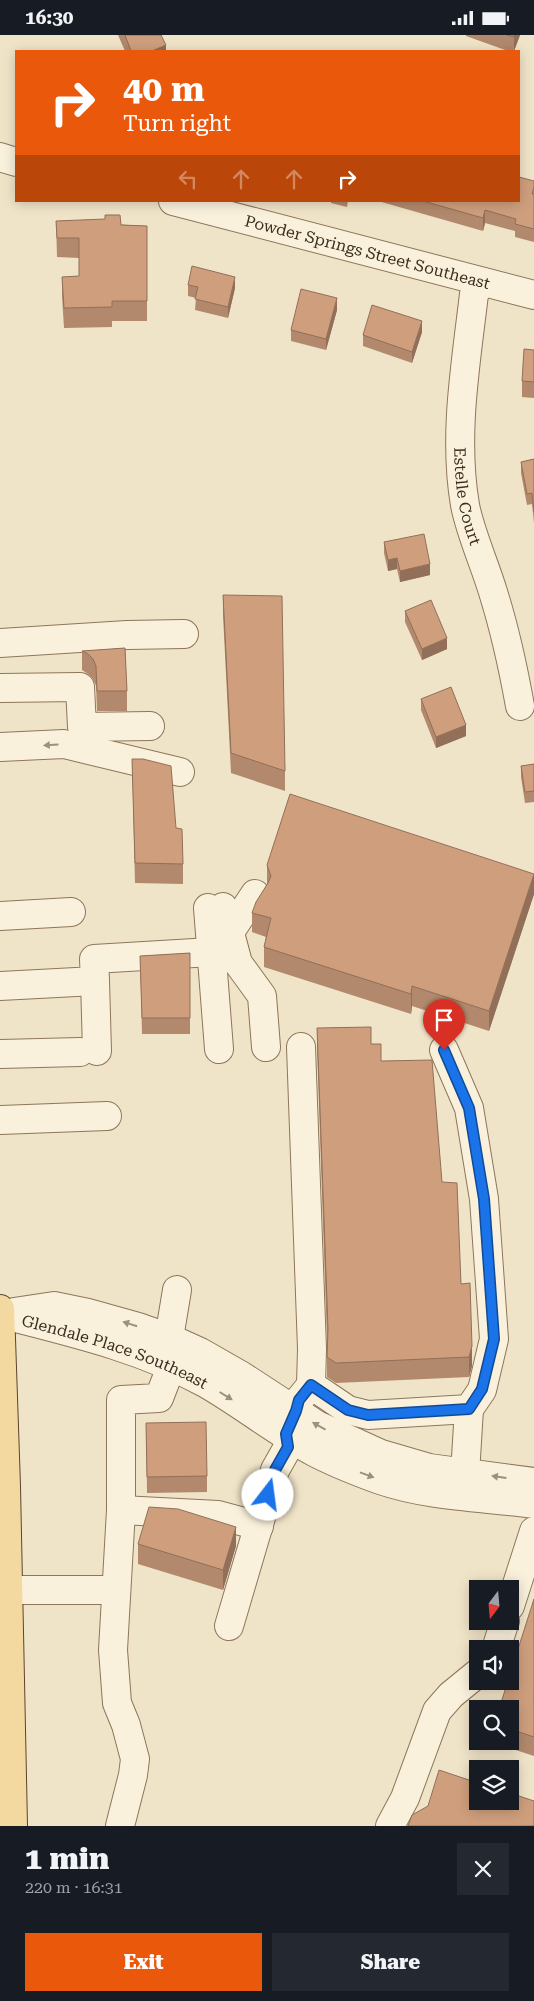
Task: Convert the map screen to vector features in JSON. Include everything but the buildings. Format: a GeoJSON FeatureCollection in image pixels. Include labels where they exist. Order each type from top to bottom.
{"type":"FeatureCollection","features":[{"type":"Feature","properties":{"kind":"main road"},"geometry":{"type":"LineString","coordinates":[[0,1309],[6,1485],[13,1826]]}},
{"type":"Feature","properties":{"kind":"street"},"geometry":{"type":"LineString","coordinates":[[0,157],[15,161]]}},
{"type":"Feature","properties":{"kind":"street","name":"Powder Springs Street Southeast"},"geometry":{"type":"LineString","coordinates":[[178,202],[534,295]]}},
{"type":"Feature","properties":{"kind":"street","name":"Estelle Court"},"geometry":{"type":"LineString","coordinates":[[482,282],[474,294],[462,394],[460,458],[465,507],[493,591],[510,652],[520,706]]}},
{"type":"Feature","properties":{"kind":"street"},"geometry":{"type":"LineString","coordinates":[[0,643],[127,635],[184,634]]}},
{"type":"Feature","properties":{"kind":"street"},"geometry":{"type":"LineString","coordinates":[[0,688],[80,687],[82,727],[150,726]]}},
{"type":"Feature","properties":{"kind":"street"},"geometry":{"type":"LineString","coordinates":[[0,747],[64,744],[180,772]]}},
{"type":"Feature","properties":{"kind":"street"},"geometry":{"type":"LineString","coordinates":[[219,1049],[211,953],[220,916],[255,894]]}},
{"type":"Feature","properties":{"kind":"street"},"geometry":{"type":"LineString","coordinates":[[0,916],[71,912]]}},
{"type":"Feature","properties":{"kind":"street"},"geometry":{"type":"LineString","coordinates":[[220,916],[238,963],[262,995],[266,1047]]}},
{"type":"Feature","properties":{"kind":"street"},"geometry":{"type":"LineString","coordinates":[[0,1054],[88,1052],[95,981],[94,959],[211,953]]}},
{"type":"Feature","properties":{"kind":"street"},"geometry":{"type":"LineString","coordinates":[[0,986],[95,981]]}},
{"type":"Feature","properties":{"kind":"street"},"geometry":{"type":"LineString","coordinates":[[229,1627],[275,1470],[288,1447],[291,1423],[299,1400],[311,1385],[312,1349],[301,1047]]}},
{"type":"Feature","properties":{"kind":"street"},"geometry":{"type":"LineString","coordinates":[[444,1050],[469,1108],[484,1199],[494,1339],[482,1389],[469,1409],[464,1484]]}},
{"type":"Feature","properties":{"kind":"street"},"geometry":{"type":"LineString","coordinates":[[0,1121],[107,1116]]}},
{"type":"Feature","properties":{"kind":"street"},"geometry":{"type":"LineString","coordinates":[[169,1338],[177,1290]]}},
{"type":"Feature","properties":{"kind":"street","name":"Glendale Place Southeast"},"geometry":{"type":"LineString","coordinates":[[0,1315],[54,1306],[115,1319],[169,1338],[221,1363],[291,1423],[329,1459],[383,1481],[427,1491],[464,1484],[534,1482]]}},
{"type":"Feature","properties":{"kind":"street","name":"Glendale Place Southeast"},"geometry":{"type":"LineString","coordinates":[[0,1315],[84,1335],[130,1350],[291,1423]]}},
{"type":"Feature","properties":{"kind":"street"},"geometry":{"type":"LineString","coordinates":[[120,1826],[134,1775],[135,1759],[115,1693],[113,1650],[121,1510],[121,1400],[160,1398],[171,1367]]}},
{"type":"Feature","properties":{"kind":"street"},"geometry":{"type":"LineString","coordinates":[[311,1385],[348,1410],[368,1415],[469,1409]]}},
{"type":"Feature","properties":{"kind":"street","name":"Glendale Place Southeast"},"geometry":{"type":"LineString","coordinates":[[464,1484],[534,1504]]}},
{"type":"Feature","properties":{"kind":"street"},"geometry":{"type":"LineString","coordinates":[[121,1510],[218,1515],[259,1526]]}},
{"type":"Feature","properties":{"kind":"street"},"geometry":{"type":"LineString","coordinates":[[518,1580],[534,1531]]}},
{"type":"Feature","properties":{"kind":"street"},"geometry":{"type":"LineString","coordinates":[[7,1590],[115,1590]]}},
{"type":"Feature","properties":{"kind":"street"},"geometry":{"type":"LineString","coordinates":[[390,1826],[405,1799],[437,1711],[451,1695],[469,1680]]}},
{"type":"Feature","properties":{"kind":"route"},"geometry":{"type":"LineString","coordinates":[[268,1495],[275,1470],[288,1447],[286,1434],[299,1400],[311,1385],[348,1410],[368,1415],[469,1409],[482,1389],[494,1339],[484,1199],[469,1108],[444,1050]]}}]}
